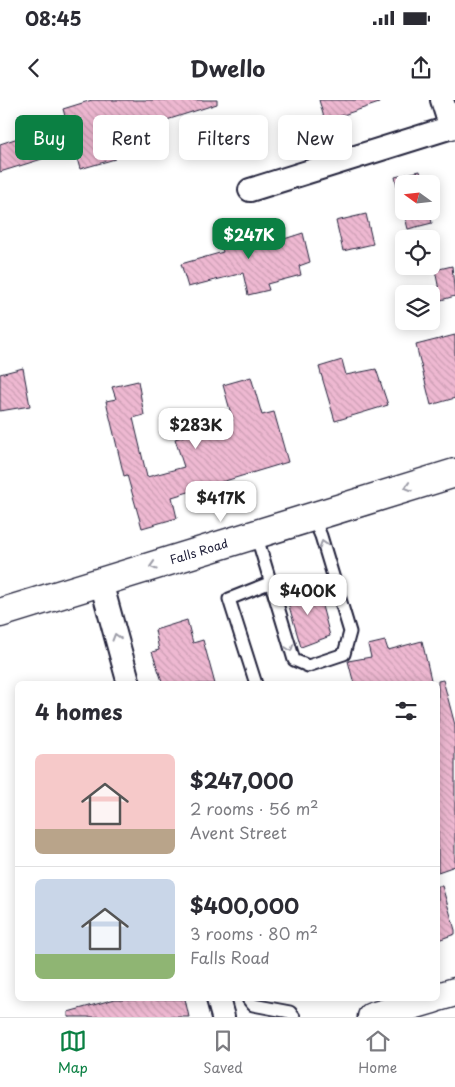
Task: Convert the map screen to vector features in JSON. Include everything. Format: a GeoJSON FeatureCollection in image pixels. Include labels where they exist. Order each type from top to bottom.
{"type":"FeatureCollection","features":[{"type":"Feature","properties":{"kind":"main road","name":"Falls Road"},"geometry":{"type":"LineString","coordinates":[[0,613],[455,473]]}},
{"type":"Feature","properties":{"kind":"main road"},"geometry":{"type":"LineString","coordinates":[[440,996],[455,992]]}},
{"type":"Feature","properties":{"kind":"main road"},"geometry":{"type":"LineString","coordinates":[[372,1017],[426,1001]]}},
{"type":"Feature","properties":{"kind":"street"},"geometry":{"type":"LineString","coordinates":[[250,190],[453,127],[442,100]]}},
{"type":"Feature","properties":{"kind":"street"},"geometry":{"type":"LineString","coordinates":[[101,582],[129,681]]}},
{"type":"Feature","properties":{"kind":"street"},"geometry":{"type":"LineString","coordinates":[[219,1001],[223,1017]]}},
{"type":"Feature","properties":{"kind":"lane"},"geometry":{"type":"LineString","coordinates":[[256,534],[294,660],[308,666],[344,654],[350,632],[321,536],[312,517]]}},
{"type":"Feature","properties":{"kind":"lane"},"geometry":{"type":"LineString","coordinates":[[255,681],[229,599],[269,582]]}},
{"type":"Feature","properties":{"kind":"lane"},"geometry":{"type":"LineString","coordinates":[[250,1001],[253,1005],[290,1012],[294,1017]]}},
{"type":"Feature","properties":{"kind":"building"},"geometry":{"type":"Polygon","coordinates":[[[92,100],[217,100],[217,104],[169,119],[169,115],[93,115],[93,160],[112,160],[80,169],[77,160],[83,160],[83,115],[65,115],[63,109],[92,100]]]}},
{"type":"Feature","properties":{"kind":"building"},"geometry":{"type":"Polygon","coordinates":[[[319,100],[379,100],[379,103],[343,115],[323,115],[319,100]]]}},
{"type":"Feature","properties":{"kind":"building"},"geometry":{"type":"Polygon","coordinates":[[[15,139],[15,160],[39,160],[0,172],[0,144],[15,139]]]}},
{"type":"Feature","properties":{"kind":"building"},"geometry":{"type":"Polygon","coordinates":[[[420,171],[421,175],[403,175],[420,171]]]}},
{"type":"Feature","properties":{"kind":"building"},"geometry":{"type":"Polygon","coordinates":[[[366,214],[373,244],[343,251],[336,221],[366,214]]]}},
{"type":"Feature","properties":{"kind":"building"},"geometry":{"type":"Polygon","coordinates":[[[406,220],[431,220],[432,223],[408,229],[406,220]]]}},
{"type":"Feature","properties":{"kind":"building"},"geometry":{"type":"Polygon","coordinates":[[[249,222],[256,248],[303,233],[310,262],[299,266],[301,275],[267,284],[269,290],[248,295],[243,273],[188,287],[181,264],[223,252],[217,231],[249,222]]]}},
{"type":"Feature","properties":{"kind":"building"},"geometry":{"type":"Polygon","coordinates":[[[452,266],[455,296],[441,300],[440,285],[438,285],[436,275],[440,275],[440,269],[452,266]]]}},
{"type":"Feature","properties":{"kind":"building"},"geometry":{"type":"Polygon","coordinates":[[[455,335],[455,398],[431,405],[416,345],[455,335]]]}},
{"type":"Feature","properties":{"kind":"building"},"geometry":{"type":"Polygon","coordinates":[[[342,360],[346,375],[376,369],[388,405],[335,421],[319,367],[342,360]]]}},
{"type":"Feature","properties":{"kind":"building"},"geometry":{"type":"Polygon","coordinates":[[[23,368],[30,406],[0,411],[0,374],[23,368]]]}},
{"type":"Feature","properties":{"kind":"building"},"geometry":{"type":"Polygon","coordinates":[[[251,377],[262,415],[274,412],[288,462],[172,497],[177,518],[142,528],[127,475],[124,476],[106,401],[116,399],[112,387],[138,381],[144,415],[133,418],[147,477],[184,467],[175,439],[233,421],[223,385],[251,377]]]}},
{"type":"Feature","properties":{"kind":"building"},"geometry":{"type":"Polygon","coordinates":[[[317,587],[330,636],[301,647],[286,596],[317,587]]]}},
{"type":"Feature","properties":{"kind":"building"},"geometry":{"type":"Polygon","coordinates":[[[187,620],[193,643],[203,640],[214,681],[162,681],[152,652],[159,650],[155,630],[187,620]]]}},
{"type":"Feature","properties":{"kind":"building"},"geometry":{"type":"Polygon","coordinates":[[[385,641],[388,650],[422,641],[431,681],[353,681],[348,661],[371,657],[368,645],[385,641]]]}},
{"type":"Feature","properties":{"kind":"building"},"geometry":{"type":"Polygon","coordinates":[[[443,680],[455,725],[455,866],[440,871],[440,681],[438,681],[443,680]]]}},
{"type":"Feature","properties":{"kind":"building"},"geometry":{"type":"Polygon","coordinates":[[[440,886],[442,886],[455,934],[440,939],[440,886]]]}},
{"type":"Feature","properties":{"kind":"building"},"geometry":{"type":"Polygon","coordinates":[[[108,1001],[185,1001],[189,1017],[68,1017],[68,1012],[108,1001]]]}}]}
